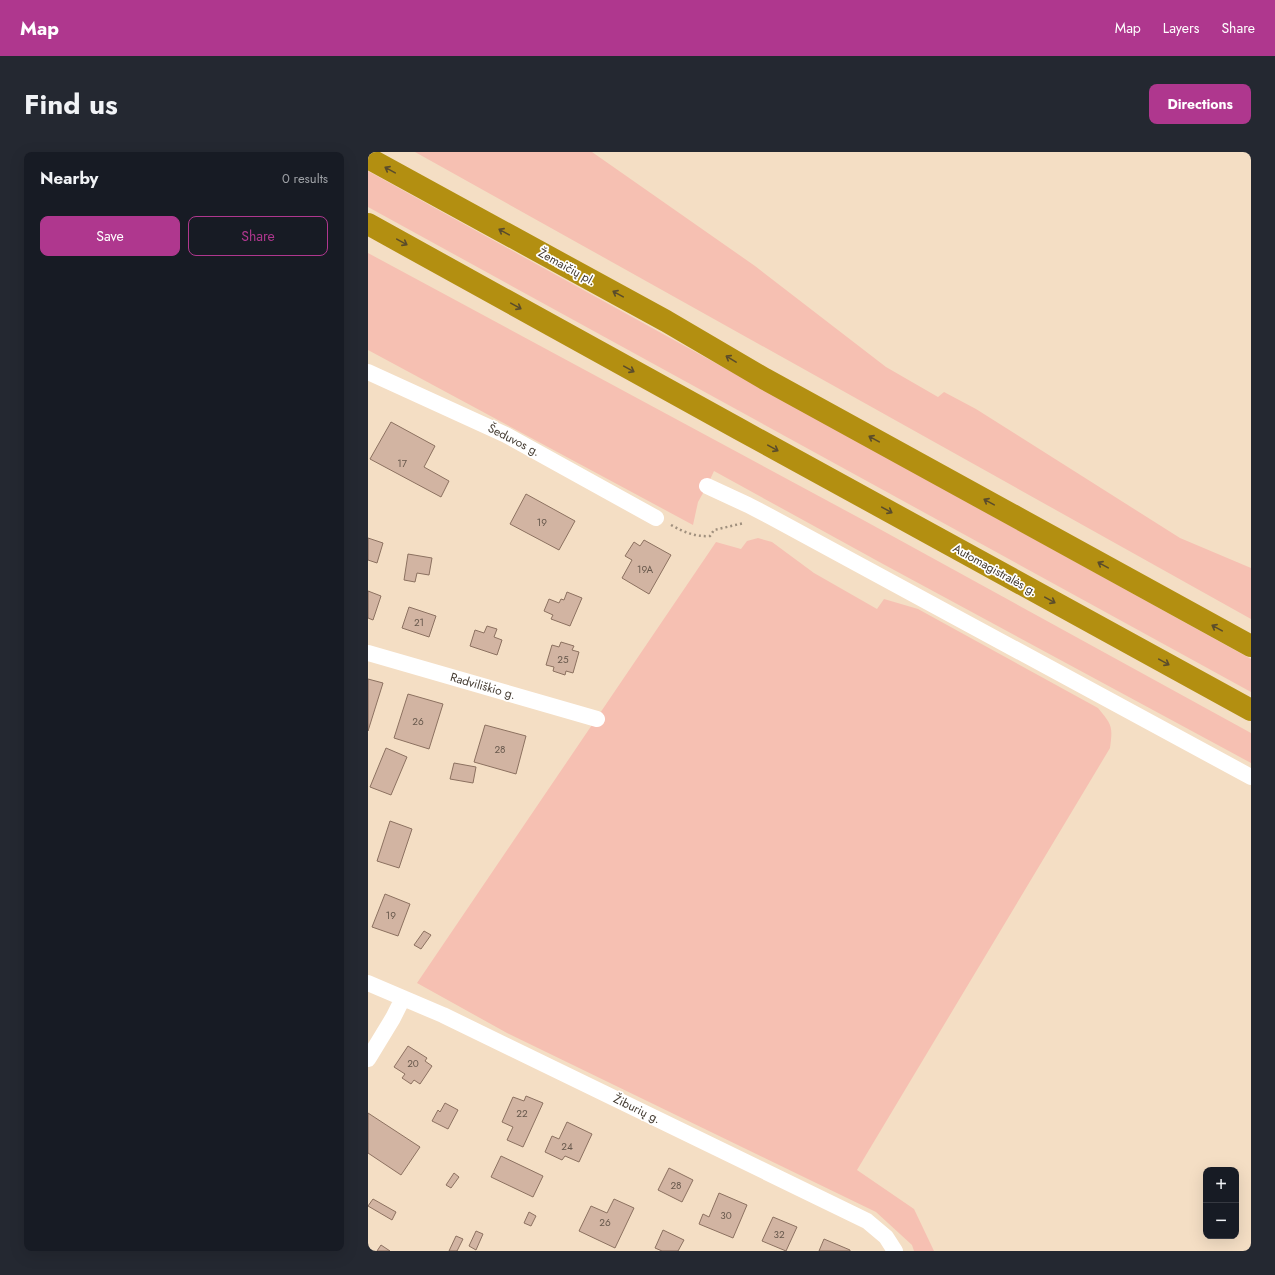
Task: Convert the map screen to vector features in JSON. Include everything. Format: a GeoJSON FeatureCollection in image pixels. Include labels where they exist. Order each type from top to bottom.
{"type":"FeatureCollection","features":[{"type":"Feature","properties":{"kind":"highway","name":"Žemaičių pl."},"geometry":{"type":"LineString","coordinates":[[368,158],[666,321],[765,379],[1251,646]]}},
{"type":"Feature","properties":{"kind":"highway","name":"Automagistralės g."},"geometry":{"type":"LineString","coordinates":[[368,224],[1251,710]]}},
{"type":"Feature","properties":{"kind":"street","name":"Šeduvos g."},"geometry":{"type":"LineString","coordinates":[[368,372],[506,435],[656,518]]}},
{"type":"Feature","properties":{"kind":"street"},"geometry":{"type":"LineString","coordinates":[[707,486],[765,514],[1251,777]]}},
{"type":"Feature","properties":{"kind":"street","name":"Radviliškio g."},"geometry":{"type":"LineString","coordinates":[[368,653],[598,719]]}},
{"type":"Feature","properties":{"kind":"street","name":"Žiburių g."},"geometry":{"type":"LineString","coordinates":[[368,983],[450,1018],[867,1221],[886,1237],[895,1251]]}},
{"type":"Feature","properties":{"kind":"street"},"geometry":{"type":"LineString","coordinates":[[368,1059],[393,1018],[403,998]]}},
{"type":"Feature","properties":{"kind":"path"},"geometry":{"type":"LineString","coordinates":[[656,518],[695,535],[710,536],[714,530]]}},
{"type":"Feature","properties":{"kind":"shaded area"},"geometry":{"type":"Polygon","coordinates":[[[415,152],[592,152],[755,266],[886,367],[938,397],[944,392],[976,409],[1180,538],[1251,568],[1251,619],[415,152]]]}},
{"type":"Feature","properties":{"kind":"shaded area"},"geometry":{"type":"Polygon","coordinates":[[[368,171],[1251,659],[1251,692],[368,207],[368,171]]]}},
{"type":"Feature","properties":{"kind":"shaded area"},"geometry":{"type":"Polygon","coordinates":[[[368,253],[865,521],[1251,733],[1251,763],[714,471],[698,502],[693,525],[368,350],[368,253]]]}},
{"type":"Feature","properties":{"kind":"shaded area"},"geometry":{"type":"Polygon","coordinates":[[[758,538],[772,542],[814,573],[877,609],[884,599],[918,609],[1098,708],[1109,722],[1111,730],[1110,748],[857,1170],[914,1209],[934,1251],[914,1251],[912,1245],[876,1212],[507,1033],[417,983],[716,542],[741,549],[747,541],[758,538]]]}},
{"type":"Feature","properties":{"kind":"building"},"geometry":{"type":"Polygon","coordinates":[[[391,422],[435,446],[424,467],[449,481],[441,497],[370,459],[391,422]]]}},
{"type":"Feature","properties":{"kind":"building"},"geometry":{"type":"Polygon","coordinates":[[[526,494],[575,521],[559,550],[510,524],[526,494]]]}},
{"type":"Feature","properties":{"kind":"building"},"geometry":{"type":"Polygon","coordinates":[[[368,538],[383,543],[377,563],[368,560],[368,538]]]}},
{"type":"Feature","properties":{"kind":"building"},"geometry":{"type":"Polygon","coordinates":[[[644,540],[671,555],[649,594],[622,578],[632,560],[625,556],[634,542],[640,546],[644,540]]]}},
{"type":"Feature","properties":{"kind":"building"},"geometry":{"type":"Polygon","coordinates":[[[408,554],[432,558],[429,575],[417,573],[415,582],[404,580],[408,554]]]}},
{"type":"Feature","properties":{"kind":"building"},"geometry":{"type":"Polygon","coordinates":[[[368,591],[381,596],[373,620],[368,618],[368,591]]]}},
{"type":"Feature","properties":{"kind":"building"},"geometry":{"type":"Polygon","coordinates":[[[567,592],[582,598],[570,626],[551,619],[553,615],[544,611],[549,599],[559,603],[561,599],[564,600],[567,592]]]}},
{"type":"Feature","properties":{"kind":"building"},"geometry":{"type":"Polygon","coordinates":[[[409,607],[436,616],[429,637],[402,628],[409,607]]]}},
{"type":"Feature","properties":{"kind":"building"},"geometry":{"type":"Polygon","coordinates":[[[487,626],[497,629],[494,637],[502,640],[497,655],[470,646],[475,630],[484,633],[487,626]]]}},
{"type":"Feature","properties":{"kind":"building"},"geometry":{"type":"Polygon","coordinates":[[[561,642],[574,646],[572,650],[579,652],[573,673],[566,671],[565,675],[553,671],[554,667],[546,665],[552,645],[559,647],[561,642]]]}},
{"type":"Feature","properties":{"kind":"building"},"geometry":{"type":"Polygon","coordinates":[[[368,679],[383,683],[368,731],[368,679]]]}},
{"type":"Feature","properties":{"kind":"building"},"geometry":{"type":"Polygon","coordinates":[[[408,694],[443,704],[429,749],[394,738],[408,694]]]}},
{"type":"Feature","properties":{"kind":"building"},"geometry":{"type":"Polygon","coordinates":[[[485,725],[526,736],[516,774],[474,762],[485,725]]]}},
{"type":"Feature","properties":{"kind":"building"},"geometry":{"type":"Polygon","coordinates":[[[386,748],[407,757],[391,795],[370,787],[386,748]]]}},
{"type":"Feature","properties":{"kind":"building"},"geometry":{"type":"Polygon","coordinates":[[[454,763],[476,767],[473,783],[450,779],[454,763]]]}},
{"type":"Feature","properties":{"kind":"building"},"geometry":{"type":"Polygon","coordinates":[[[390,821],[412,829],[399,868],[377,861],[390,821]]]}},
{"type":"Feature","properties":{"kind":"building"},"geometry":{"type":"Polygon","coordinates":[[[385,894],[410,904],[398,936],[372,927],[385,894]]]}},
{"type":"Feature","properties":{"kind":"building"},"geometry":{"type":"Polygon","coordinates":[[[424,931],[431,935],[421,949],[414,945],[424,931]]]}},
{"type":"Feature","properties":{"kind":"building"},"geometry":{"type":"Polygon","coordinates":[[[408,1046],[427,1058],[425,1061],[432,1066],[420,1084],[414,1080],[411,1084],[402,1078],[405,1074],[394,1067],[408,1046]]]}},
{"type":"Feature","properties":{"kind":"building"},"geometry":{"type":"Polygon","coordinates":[[[526,1096],[543,1103],[523,1147],[507,1140],[513,1127],[502,1122],[513,1097],[524,1101],[526,1096]]]}},
{"type":"Feature","properties":{"kind":"building"},"geometry":{"type":"Polygon","coordinates":[[[445,1103],[458,1110],[448,1129],[432,1121],[438,1110],[440,1112],[445,1103]]]}},
{"type":"Feature","properties":{"kind":"building"},"geometry":{"type":"Polygon","coordinates":[[[368,1113],[420,1147],[401,1175],[368,1153],[368,1113]]]}},
{"type":"Feature","properties":{"kind":"building"},"geometry":{"type":"Polygon","coordinates":[[[567,1122],[592,1134],[579,1162],[565,1156],[562,1160],[545,1152],[552,1136],[559,1139],[567,1122]]]}},
{"type":"Feature","properties":{"kind":"building"},"geometry":{"type":"Polygon","coordinates":[[[501,1156],[543,1176],[533,1197],[491,1177],[501,1156]]]}},
{"type":"Feature","properties":{"kind":"building"},"geometry":{"type":"Polygon","coordinates":[[[669,1168],[693,1180],[682,1202],[658,1190],[669,1168]]]}},
{"type":"Feature","properties":{"kind":"building"},"geometry":{"type":"Polygon","coordinates":[[[454,1173],[459,1177],[451,1188],[446,1185],[454,1173]]]}},
{"type":"Feature","properties":{"kind":"building"},"geometry":{"type":"Polygon","coordinates":[[[719,1193],[747,1205],[733,1238],[699,1224],[703,1214],[709,1217],[719,1193]]]}},
{"type":"Feature","properties":{"kind":"building"},"geometry":{"type":"Polygon","coordinates":[[[373,1199],[396,1212],[392,1220],[368,1206],[373,1199]]]}},
{"type":"Feature","properties":{"kind":"building"},"geometry":{"type":"Polygon","coordinates":[[[614,1199],[634,1208],[615,1248],[579,1231],[591,1206],[607,1213],[614,1199]]]}},
{"type":"Feature","properties":{"kind":"building"},"geometry":{"type":"Polygon","coordinates":[[[529,1212],[536,1216],[531,1226],[524,1223],[529,1212]]]}},
{"type":"Feature","properties":{"kind":"building"},"geometry":{"type":"Polygon","coordinates":[[[773,1217],[797,1227],[786,1251],[762,1241],[773,1217]]]}},
{"type":"Feature","properties":{"kind":"building"},"geometry":{"type":"Polygon","coordinates":[[[663,1230],[684,1240],[678,1251],[662,1251],[655,1248],[663,1230]]]}},
{"type":"Feature","properties":{"kind":"building"},"geometry":{"type":"Polygon","coordinates":[[[476,1231],[483,1234],[476,1250],[469,1246],[476,1231]]]}},
{"type":"Feature","properties":{"kind":"building"},"geometry":{"type":"Polygon","coordinates":[[[456,1236],[463,1239],[457,1251],[449,1251],[456,1236]]]}},
{"type":"Feature","properties":{"kind":"building"},"geometry":{"type":"Polygon","coordinates":[[[824,1239],[850,1250],[850,1251],[819,1251],[824,1239]]]}},
{"type":"Feature","properties":{"kind":"building"},"geometry":{"type":"Polygon","coordinates":[[[381,1245],[390,1251],[377,1251],[381,1245]]]}}]}
